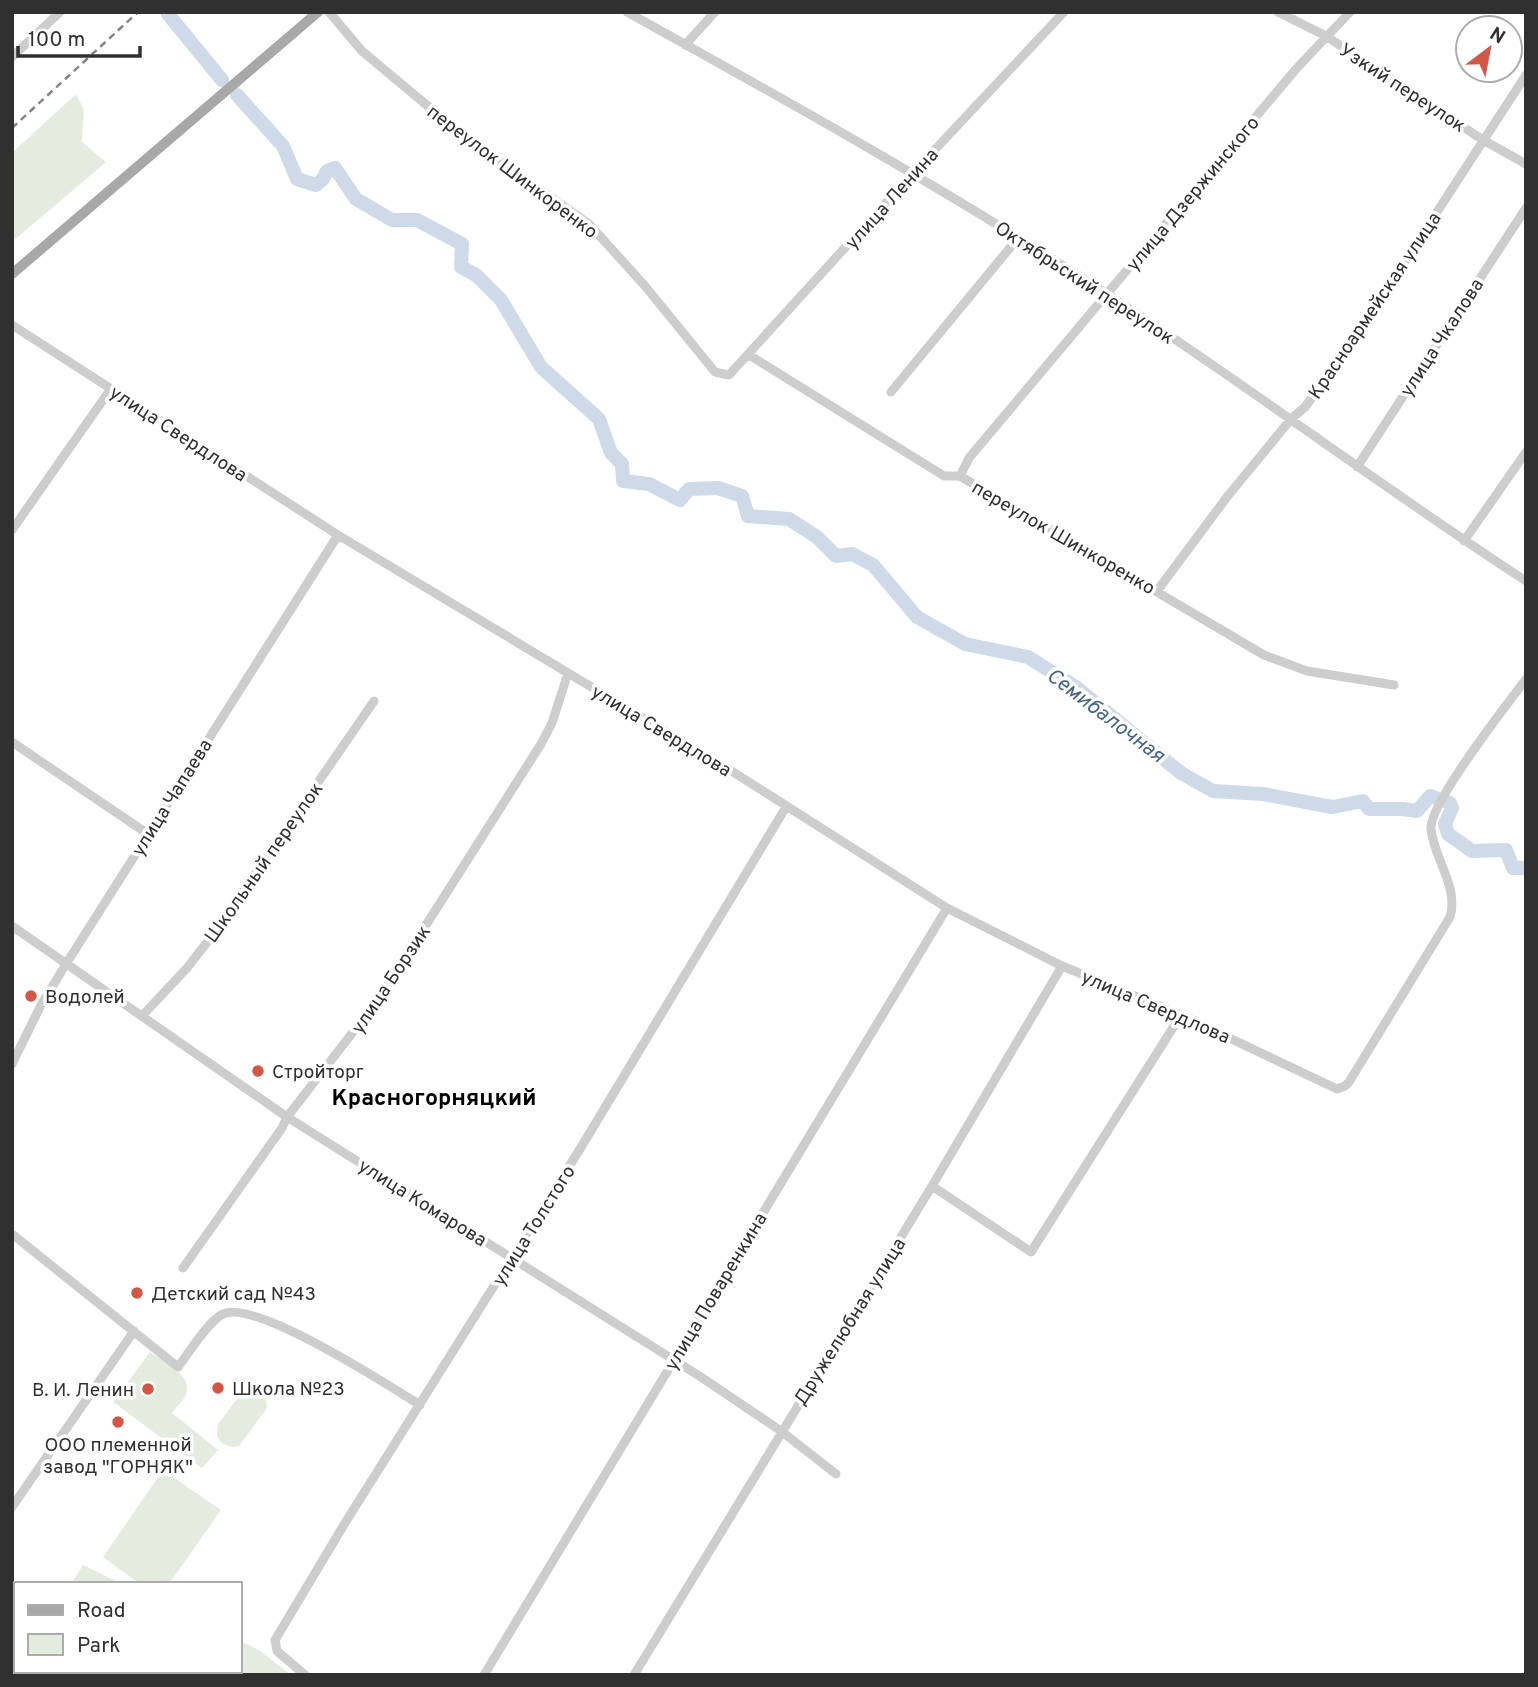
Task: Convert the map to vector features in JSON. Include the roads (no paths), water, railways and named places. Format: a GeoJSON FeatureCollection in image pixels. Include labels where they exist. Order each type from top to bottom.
{"type":"FeatureCollection","features":[{"type":"Feature","properties":{"kind":"main road"},"geometry":{"type":"LineString","coordinates":[[12,274],[318,12]]}},
{"type":"Feature","properties":{"kind":"street"},"geometry":{"type":"LineString","coordinates":[[12,57],[60,12]]}},
{"type":"Feature","properties":{"kind":"street","name":"переулок Шинкоренко"},"geometry":{"type":"LineString","coordinates":[[328,12],[362,51],[466,138],[589,224],[645,286],[715,372]]}},
{"type":"Feature","properties":{"kind":"street","name":"Октябрьский переулок"},"geometry":{"type":"LineString","coordinates":[[627,12],[913,173],[1107,294],[1464,541],[1526,580]]}},
{"type":"Feature","properties":{"kind":"street"},"geometry":{"type":"LineString","coordinates":[[685,45],[715,12]]}},
{"type":"Feature","properties":{"kind":"street","name":"улица Ленина"},"geometry":{"type":"LineString","coordinates":[[715,372],[729,375],[749,355],[913,173],[1064,12]]}},
{"type":"Feature","properties":{"kind":"street","name":"Узкий переулок"},"geometry":{"type":"LineString","coordinates":[[1278,12],[1326,36],[1483,140],[1526,164]]}},
{"type":"Feature","properties":{"kind":"street","name":"улица Дзержинского"},"geometry":{"type":"LineString","coordinates":[[960,476],[969,458],[1296,69],[1350,12]]}},
{"type":"Feature","properties":{"kind":"street","name":"Красноармейская улица"},"geometry":{"type":"LineString","coordinates":[[1157,591],[1227,497],[1291,419],[1305,407],[1355,338],[1526,75]]}},
{"type":"Feature","properties":{"kind":"street","name":"улица Чкалова"},"geometry":{"type":"LineString","coordinates":[[1357,467],[1526,208]]}},
{"type":"Feature","properties":{"kind":"street"},"geometry":{"type":"LineString","coordinates":[[891,392],[1018,238]]}},
{"type":"Feature","properties":{"kind":"street","name":"улица Свердлова"},"geometry":{"type":"LineString","coordinates":[[12,325],[338,535],[730,771],[947,908],[1062,966],[1181,1015],[1336,1089],[1349,1082],[1450,917],[1453,896],[1431,821],[1447,791],[1526,679]]}},
{"type":"Feature","properties":{"kind":"street","name":"переулок Шинкоренко"},"geometry":{"type":"LineString","coordinates":[[749,355],[944,476],[960,476],[1264,655],[1307,671],[1394,685]]}},
{"type":"Feature","properties":{"kind":"street"},"geometry":{"type":"LineString","coordinates":[[12,530],[110,390]]}},
{"type":"Feature","properties":{"kind":"street"},"geometry":{"type":"LineString","coordinates":[[1464,541],[1526,452]]}},
{"type":"Feature","properties":{"kind":"street","name":"улица Чапаева"},"geometry":{"type":"LineString","coordinates":[[12,1064],[41,1005],[66,964],[338,535]]}},
{"type":"Feature","properties":{"kind":"street","name":"улица Борзик"},"geometry":{"type":"LineString","coordinates":[[183,1268],[287,1117],[368,1015],[416,943],[541,744],[552,723],[568,673]]}},
{"type":"Feature","properties":{"kind":"street","name":"Школьный переулок"},"geometry":{"type":"LineString","coordinates":[[142,1016],[187,968],[215,932],[374,701]]}},
{"type":"Feature","properties":{"kind":"street"},"geometry":{"type":"LineString","coordinates":[[12,742],[148,834]]}},
{"type":"Feature","properties":{"kind":"street","name":"улица Толстого"},"geometry":{"type":"LineString","coordinates":[[305,1675],[277,1651],[275,1640],[580,1149],[786,807]]}},
{"type":"Feature","properties":{"kind":"street","name":"улица Поваренкина"},"geometry":{"type":"LineString","coordinates":[[484,1675],[947,908]]}},
{"type":"Feature","properties":{"kind":"street","name":"улица Комарова"},"geometry":{"type":"LineString","coordinates":[[12,926],[287,1117],[674,1360],[781,1430],[836,1474]]}},
{"type":"Feature","properties":{"kind":"street","name":"Дружелюбная улица"},"geometry":{"type":"LineString","coordinates":[[634,1675],[932,1186],[1062,966]]}},
{"type":"Feature","properties":{"kind":"street"},"geometry":{"type":"LineString","coordinates":[[932,1186],[1031,1252],[1181,1015]]}},
{"type":"Feature","properties":{"kind":"street"},"geometry":{"type":"LineString","coordinates":[[12,1234],[178,1367],[221,1314],[245,1312],[311,1341],[420,1405]]}},
{"type":"Feature","properties":{"kind":"street"},"geometry":{"type":"LineString","coordinates":[[12,1507],[134,1331]]}},
{"type":"Feature","properties":{"kind":"waterway","name":"Семибалочная"},"geometry":{"type":"LineString","coordinates":[[168,14],[222,80]]}},
{"type":"Feature","properties":{"kind":"waterway","name":"Семибалочная"},"geometry":{"type":"LineString","coordinates":[[237,95],[283,146],[297,179],[316,185],[327,171],[335,168],[356,199],[392,220],[417,220],[462,244],[461,267],[476,275],[501,300],[541,367],[599,419],[611,453],[622,464],[623,481],[649,484],[680,500],[689,489],[718,488],[742,496],[748,516],[789,519],[817,537],[836,556],[852,554],[873,565],[917,617],[965,644],[1028,657],[1077,688],[1181,773],[1213,791],[1263,794],[1332,807],[1363,801],[1369,809],[1417,811],[1430,796],[1450,803],[1452,808],[1445,824],[1448,834],[1472,851],[1506,850],[1513,868],[1526,868]]}},
{"type":"Feature","properties":{"kind":"railway"},"geometry":{"type":"LineString","coordinates":[[12,128],[138,12]]}},
{"type":"Feature","properties":{"kind":"place","name":"Водолей"},"geometry":{"type":"Point","coordinates":[31,996]}},
{"type":"Feature","properties":{"kind":"place","name":"Стройторг"},"geometry":{"type":"Point","coordinates":[258,1071]}},
{"type":"Feature","properties":{"kind":"place","name":"Детский сад №43"},"geometry":{"type":"Point","coordinates":[137,1293]}},
{"type":"Feature","properties":{"kind":"place","name":"Школа №23"},"geometry":{"type":"Point","coordinates":[218,1388]}},
{"type":"Feature","properties":{"kind":"place","name":"В. И. Ленин"},"geometry":{"type":"Point","coordinates":[148,1389]}},
{"type":"Feature","properties":{"kind":"place","name":"ООО племенной завод \"ГОРНЯК\""},"geometry":{"type":"Point","coordinates":[118,1422]}},
{"type":"Feature","properties":{"kind":"district","name":"Красногорняцкий"},"geometry":{"type":"Point","coordinates":[434,1097]}}]}
